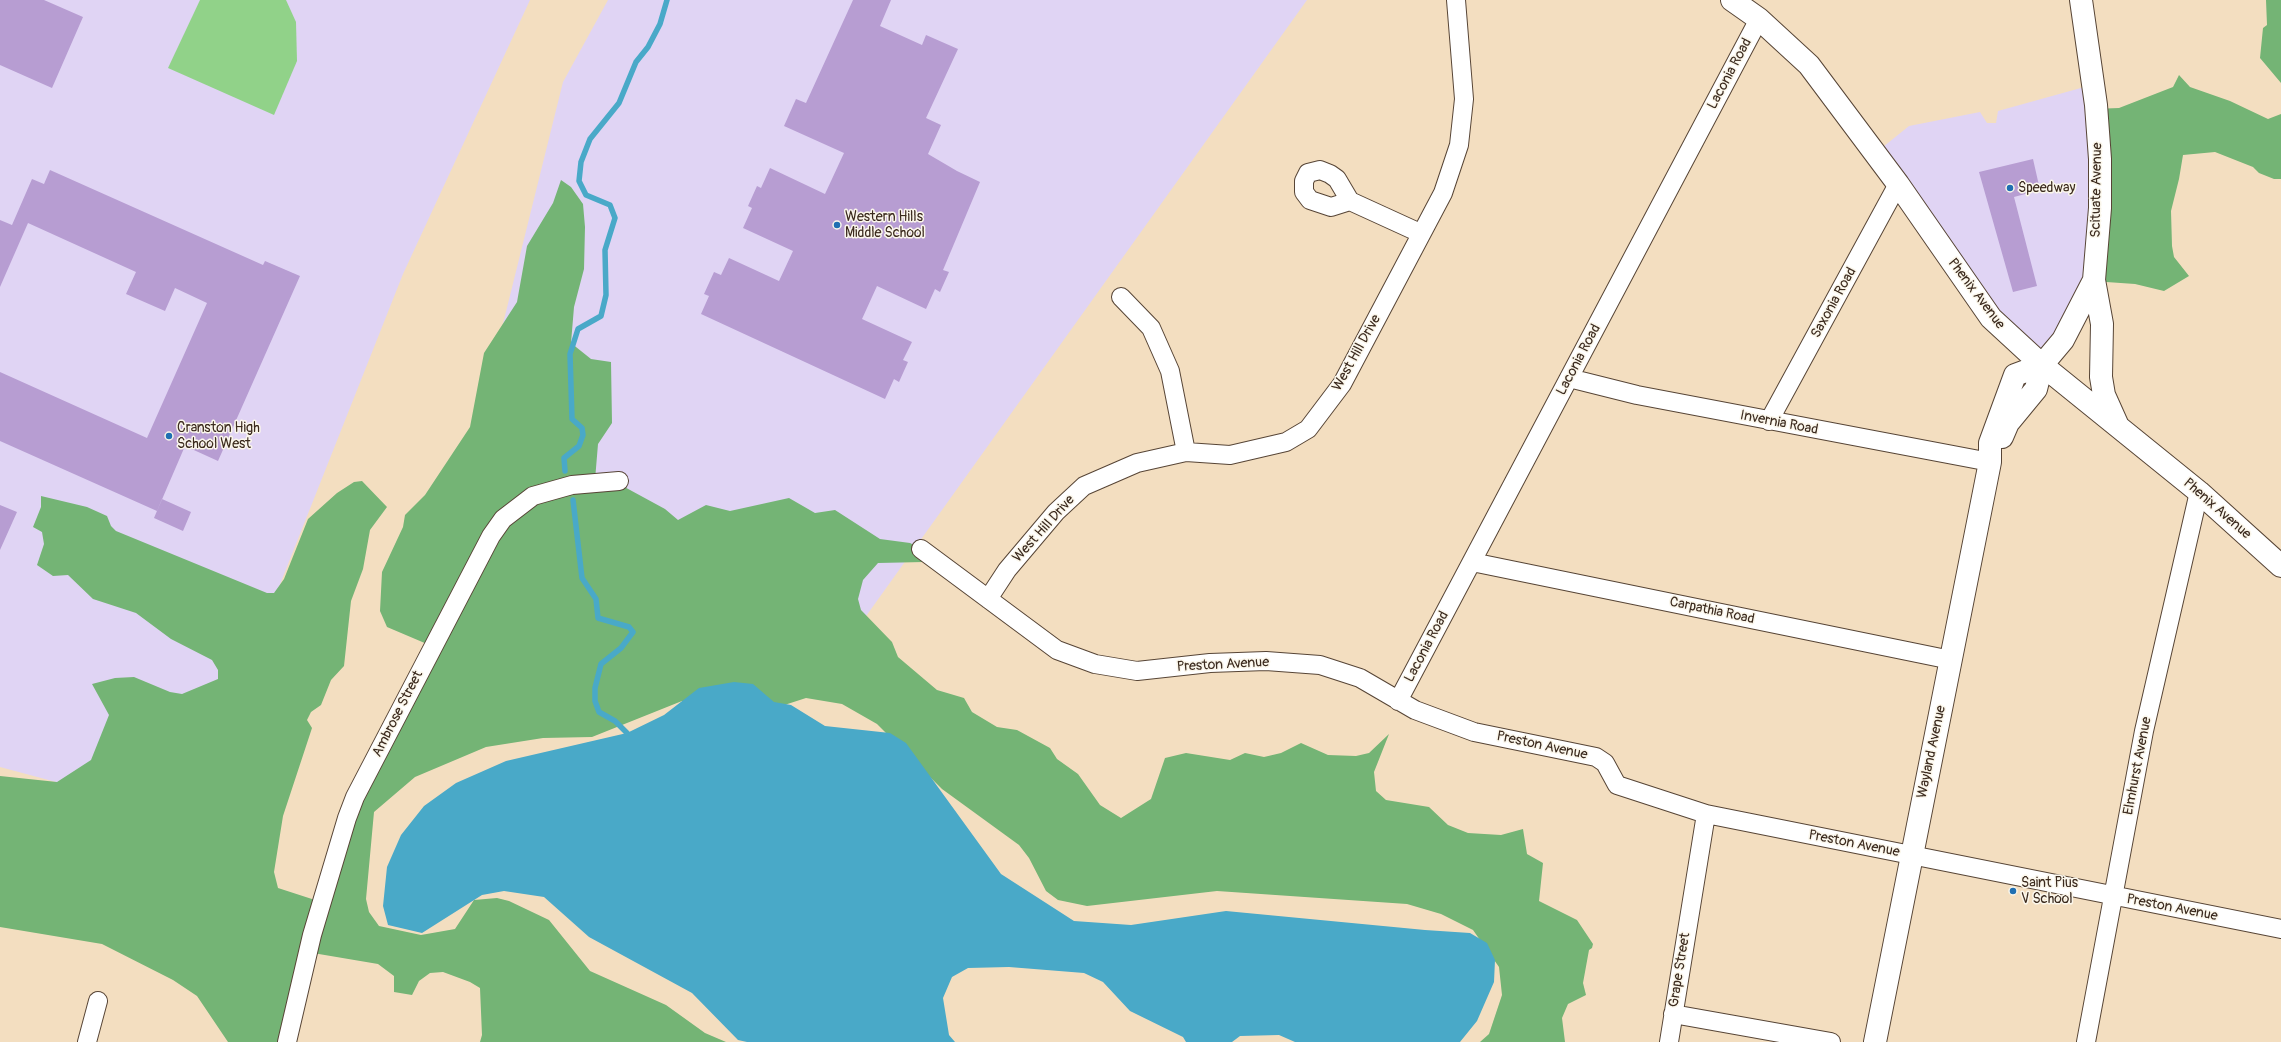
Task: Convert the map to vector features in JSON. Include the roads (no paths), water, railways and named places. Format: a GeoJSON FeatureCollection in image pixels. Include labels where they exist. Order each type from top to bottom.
{"type":"FeatureCollection","features":[{"type":"Feature","properties":{"kind":"main road","name":"Phenix Avenue"},"geometry":{"type":"LineString","coordinates":[[1732,0],[1759,19],[1808,65],[1898,184],[1991,318],[2042,365],[2199,492],[2281,566]]}},
{"type":"Feature","properties":{"kind":"main road","name":"Scituate Avenue"},"geometry":{"type":"LineString","coordinates":[[2042,365],[2062,340],[2094,280],[2100,208],[2100,159],[2096,105],[2081,0]]}},
{"type":"Feature","properties":{"kind":"main road"},"geometry":{"type":"LineString","coordinates":[[2094,280],[2102,324],[2101,377],[2104,395],[2118,427]]}},
{"type":"Feature","properties":{"kind":"main road","name":"Wayland Avenue"},"geometry":{"type":"LineString","coordinates":[[1875,1042],[1990,462],[2008,424],[2036,389],[2042,365]]}},
{"type":"Feature","properties":{"kind":"street","name":"West Hill Drive"},"geometry":{"type":"LineString","coordinates":[[988,599],[1008,570],[1052,518],[1084,486],[1137,463],[1186,452],[1230,454],[1286,442],[1308,429],[1342,384],[1420,233],[1443,193],[1459,145],[1464,99],[1456,0]]}},
{"type":"Feature","properties":{"kind":"street","name":"Laconia Road"},"geometry":{"type":"LineString","coordinates":[[1398,701],[1759,19]]}},
{"type":"Feature","properties":{"kind":"street","name":"Saxonia Road"},"geometry":{"type":"LineString","coordinates":[[1768,421],[1898,184]]}},
{"type":"Feature","properties":{"kind":"street"},"geometry":{"type":"LineString","coordinates":[[1350,201],[1420,233]]}},
{"type":"Feature","properties":{"kind":"street"},"geometry":{"type":"LineString","coordinates":[[1121,297],[1151,328],[1170,372],[1186,452]]}},
{"type":"Feature","properties":{"kind":"street","name":"Invernia Road"},"geometry":{"type":"LineString","coordinates":[[1569,378],[1637,395],[1990,462]]}},
{"type":"Feature","properties":{"kind":"street","name":"Ambrose Street"},"geometry":{"type":"LineString","coordinates":[[287,1042],[312,935],[347,818],[355,797],[491,536],[503,519],[533,496],[572,486],[619,481]]}},
{"type":"Feature","properties":{"kind":"street","name":"Elmhurst Avenue"},"geometry":{"type":"LineString","coordinates":[[2086,1042],[2144,731],[2199,492]]}},
{"type":"Feature","properties":{"kind":"street","name":"Preston Avenue"},"geometry":{"type":"LineString","coordinates":[[921,548],[1057,650],[1095,664],[1137,671],[1210,663],[1266,661],[1320,665],[1360,678],[1415,710],[1474,732],[1596,757],[1605,763],[1617,785],[1706,814],[2113,897],[2281,929]]}},
{"type":"Feature","properties":{"kind":"street","name":"Carpathia Road"},"geometry":{"type":"LineString","coordinates":[[1472,562],[1951,660]]}},
{"type":"Feature","properties":{"kind":"street","name":"Grape Street"},"geometry":{"type":"LineString","coordinates":[[1706,814],[1673,1014],[1831,1042]]}},
{"type":"Feature","properties":{"kind":"street"},"geometry":{"type":"LineString","coordinates":[[87,1042],[98,1001]]}},
{"type":"Feature","properties":{"kind":"street"},"geometry":{"type":"LineString","coordinates":[[1669,1042],[1673,1014]]}},
{"type":"Feature","properties":{"kind":"water"},"geometry":{"type":"Polygon","coordinates":[[[734,682],[753,684],[774,702],[791,705],[825,726],[890,733],[906,743],[1001,874],[1074,921],[1131,925],[1226,911],[1470,933],[1487,943],[1495,960],[1494,982],[1477,1021],[1460,1042],[1295,1042],[1279,1035],[1240,1036],[1232,1042],[1186,1042],[1183,1037],[1130,1011],[1103,982],[1084,973],[1009,967],[968,968],[952,977],[943,998],[949,1035],[955,1042],[747,1042],[738,1040],[692,993],[589,937],[544,897],[504,891],[482,895],[422,933],[388,925],[383,906],[387,867],[401,835],[424,806],[456,783],[506,761],[627,733],[664,715],[699,688],[734,682]]]}},
{"type":"Feature","properties":{"kind":"waterway"},"geometry":{"type":"LineString","coordinates":[[565,471],[564,458],[579,446],[583,435],[582,428],[572,419],[570,354],[578,329],[601,316],[606,295],[605,250],[615,218],[610,205],[586,195],[579,181],[581,162],[590,139],[619,103],[636,62],[648,47],[660,24],[667,0]]}},
{"type":"Feature","properties":{"kind":"waterway"},"geometry":{"type":"LineString","coordinates":[[573,500],[582,578],[596,599],[598,618],[629,627],[633,632],[621,648],[601,664],[595,688],[595,701],[599,712],[615,721],[627,733]]}},
{"type":"Feature","properties":{"kind":"place","name":"Speedway"},"geometry":{"type":"Point","coordinates":[2010,188]}},
{"type":"Feature","properties":{"kind":"place","name":"Western Hills Middle School"},"geometry":{"type":"Point","coordinates":[837,225]}},
{"type":"Feature","properties":{"kind":"place","name":"Cranston High School West"},"geometry":{"type":"Point","coordinates":[169,436]}},
{"type":"Feature","properties":{"kind":"place","name":"Saint Pius V School"},"geometry":{"type":"Point","coordinates":[2013,891]}}]}
